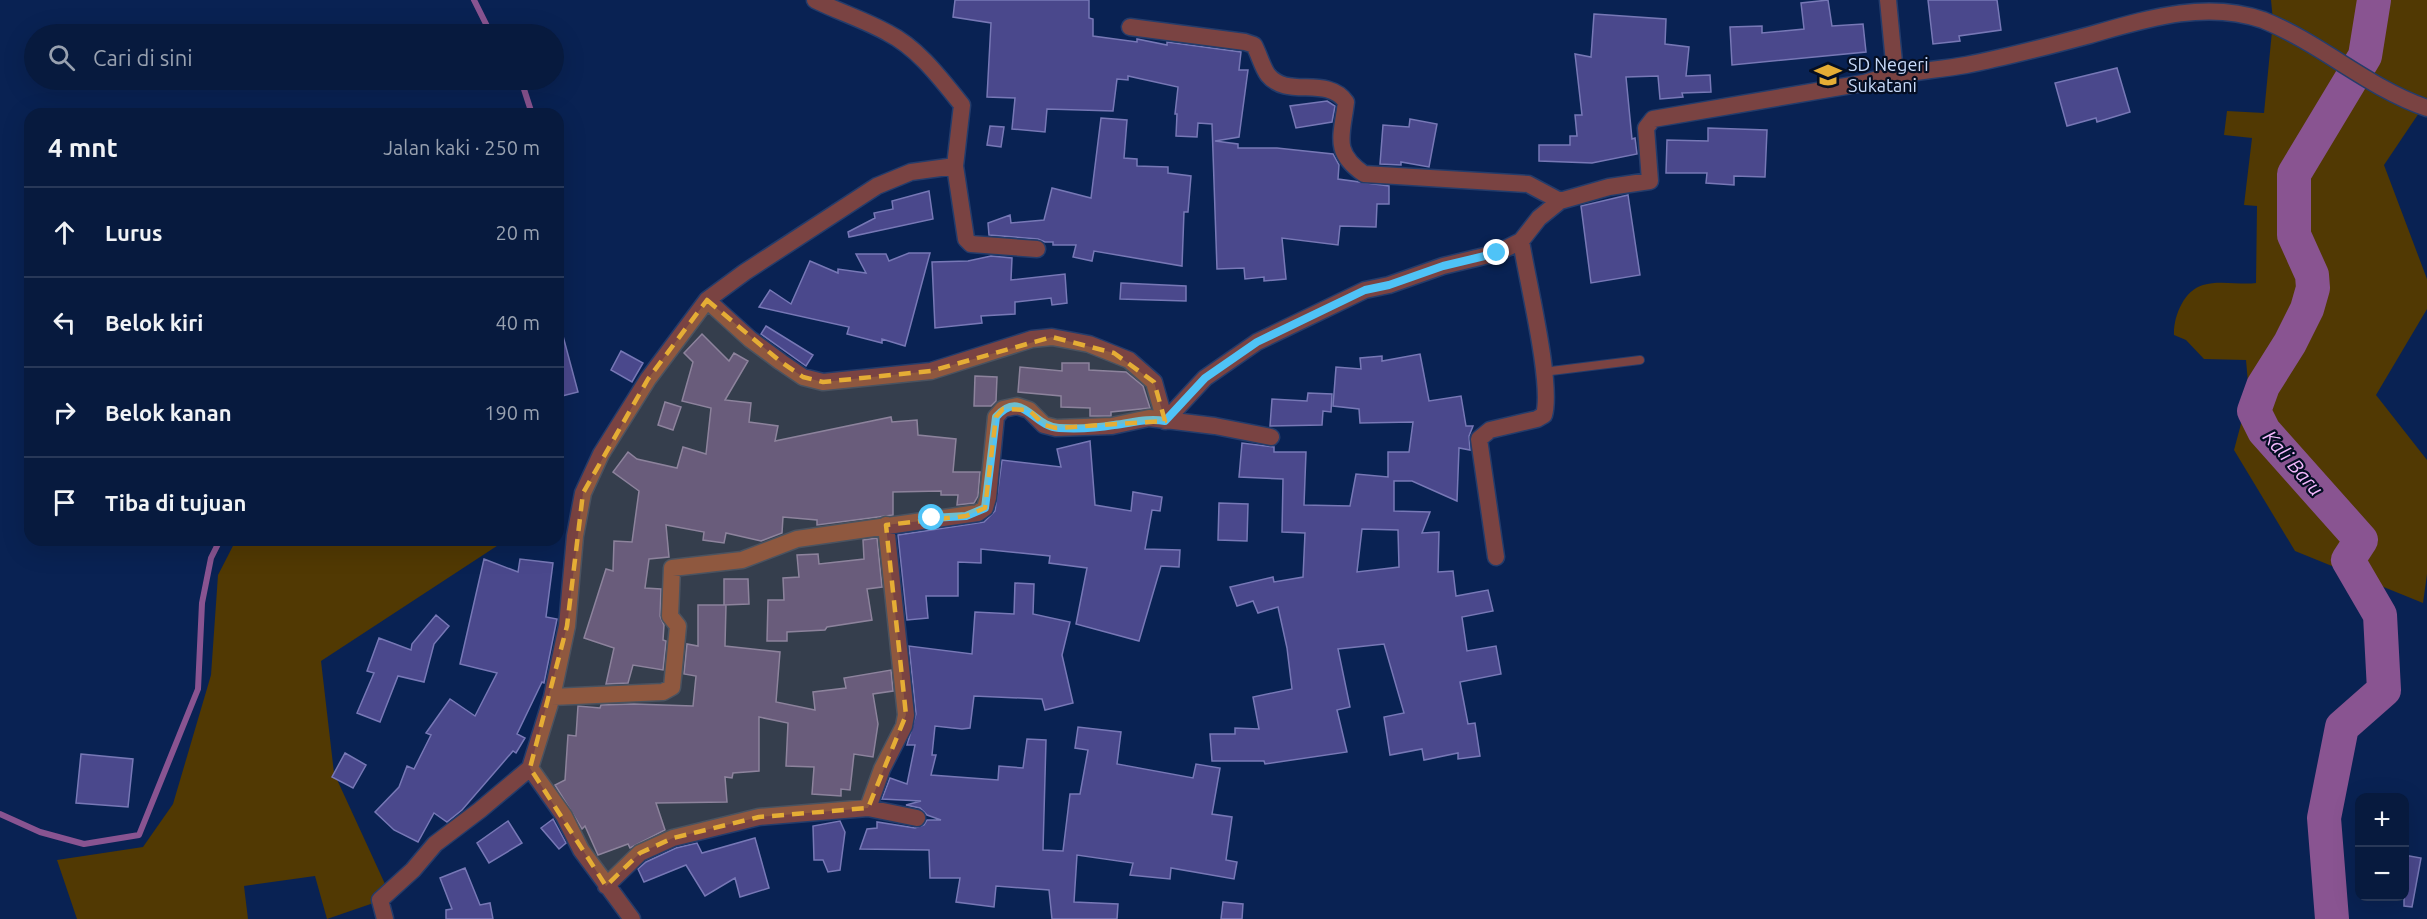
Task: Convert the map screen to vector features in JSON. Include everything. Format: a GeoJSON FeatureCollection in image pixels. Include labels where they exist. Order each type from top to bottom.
{"type":"FeatureCollection","features":[{"type":"Feature","properties":{"kind":"street"},"geometry":{"type":"LineString","coordinates":[[816,0],[888,33],[907,45],[962,105],[955,166],[966,239],[971,244],[1037,249]]}},
{"type":"Feature","properties":{"kind":"street"},"geometry":{"type":"LineString","coordinates":[[1887,0],[1895,73]]}},
{"type":"Feature","properties":{"kind":"street"},"geometry":{"type":"LineString","coordinates":[[1165,421],[1205,378],[1257,342],[1365,290],[1389,285],[1443,266],[1497,253],[1521,241],[1539,218],[1560,201],[1609,187],[1650,181],[1647,128],[1653,119],[1864,82],[1895,73],[1965,65],[2081,37],[2137,20],[2211,10],[2262,20],[2306,41],[2378,84],[2427,108]]}},
{"type":"Feature","properties":{"kind":"street"},"geometry":{"type":"LineString","coordinates":[[1130,27],[1245,42],[1254,45],[1269,76],[1283,85],[1331,88],[1346,102],[1341,149],[1348,164],[1364,174],[1528,184],[1560,201]]}},
{"type":"Feature","properties":{"kind":"street"},"geometry":{"type":"LineString","coordinates":[[385,919],[380,900],[413,870],[435,844],[530,768],[552,697],[567,626],[575,536],[583,493],[601,454],[648,379],[707,300],[745,272],[877,186],[910,172],[955,166]]}},
{"type":"Feature","properties":{"kind":"street"},"geometry":{"type":"LineString","coordinates":[[1496,557],[1479,439],[1490,430],[1537,419],[1544,415],[1544,372],[1521,241]]}},
{"type":"Feature","properties":{"kind":"street"},"geometry":{"type":"LineString","coordinates":[[707,300],[750,339],[802,377],[823,382],[931,371],[1032,339],[1052,338],[1089,345],[1129,360],[1154,382],[1165,421]]}},
{"type":"Feature","properties":{"kind":"street"},"geometry":{"type":"LineString","coordinates":[[552,697],[668,691],[672,687],[678,626],[670,616],[672,568],[742,560],[797,539],[886,525],[966,516],[985,508],[996,417],[1004,409],[1017,406],[1029,410],[1044,425],[1056,428],[1112,426],[1149,418],[1215,426],[1271,437]]}},
{"type":"Feature","properties":{"kind":"street"},"geometry":{"type":"LineString","coordinates":[[868,808],[882,769],[904,726],[906,715],[886,525]]}},
{"type":"Feature","properties":{"kind":"street"},"geometry":{"type":"LineString","coordinates":[[530,768],[564,816],[581,850],[632,919]]}},
{"type":"Feature","properties":{"kind":"street"},"geometry":{"type":"LineString","coordinates":[[606,886],[640,853],[673,838],[759,817],[868,808],[917,818]]}},
{"type":"Feature","properties":{"kind":"lane"},"geometry":{"type":"LineString","coordinates":[[1544,372],[1640,360]]}},
{"type":"Feature","properties":{"kind":"highlighted area"},"geometry":{"type":"Polygon","coordinates":[[[707,300],[781,362],[803,377],[823,382],[931,371],[1052,337],[1114,353],[1154,382],[1165,421],[1056,428],[1044,425],[1029,410],[1003,409],[996,417],[985,508],[966,516],[886,525],[906,715],[868,808],[759,817],[673,838],[640,853],[606,886],[530,768],[567,626],[583,493],[648,379],[707,300]]]}},
{"type":"Feature","properties":{"kind":"shaded area"},"geometry":{"type":"Polygon","coordinates":[[[2271,0],[2427,0],[2427,101],[2384,165],[2427,279],[2427,309],[2376,395],[2427,460],[2427,574],[2423,603],[2295,551],[2234,450],[2249,394],[2246,360],[2204,359],[2186,340],[2174,335],[2175,320],[2181,305],[2190,292],[2196,288],[2216,283],[2256,283],[2257,206],[2244,205],[2252,138],[2224,135],[2227,111],[2264,113],[2273,21],[2271,0]]]}},
{"type":"Feature","properties":{"kind":"shaded area"},"geometry":{"type":"Polygon","coordinates":[[[233,546],[497,546],[321,661],[334,773],[391,897],[327,919],[315,876],[244,886],[248,919],[77,919],[57,860],[143,847],[173,804],[211,675],[218,575],[233,546]]]}},
{"type":"Feature","properties":{"kind":"building"},"geometry":{"type":"Polygon","coordinates":[[[955,0],[1089,0],[1089,18],[1093,19],[1093,36],[1137,42],[1137,39],[1167,45],[1167,42],[1241,52],[1239,70],[1248,70],[1239,137],[1215,141],[1238,144],[1238,148],[1277,148],[1333,154],[1339,165],[1338,179],[1389,186],[1389,204],[1377,204],[1376,227],[1340,226],[1338,245],[1282,238],[1286,279],[1264,281],[1264,277],[1245,279],[1244,268],[1217,269],[1212,124],[1198,123],[1197,137],[1176,136],[1177,114],[1175,114],[1178,87],[1128,76],[1128,80],[1117,79],[1113,111],[1047,109],[1045,132],[1012,129],[1015,98],[987,97],[991,23],[953,17],[955,0]]]}},
{"type":"Feature","properties":{"kind":"building"},"geometry":{"type":"Polygon","coordinates":[[[1828,0],[1832,26],[1863,24],[1866,52],[1732,65],[1730,27],[1762,26],[1762,33],[1804,29],[1801,3],[1828,0]]]}},
{"type":"Feature","properties":{"kind":"building"},"geometry":{"type":"Polygon","coordinates":[[[1928,0],[1997,0],[2001,30],[1959,36],[1960,41],[1933,44],[1928,0]]]}},
{"type":"Feature","properties":{"kind":"building"},"geometry":{"type":"Polygon","coordinates":[[[1594,14],[1666,19],[1665,44],[1689,47],[1686,76],[1710,75],[1711,92],[1682,93],[1683,97],[1660,99],[1658,76],[1626,77],[1632,139],[1635,138],[1637,154],[1592,163],[1539,161],[1539,145],[1570,145],[1570,136],[1577,136],[1575,115],[1582,115],[1575,54],[1591,57],[1594,14]]]}},
{"type":"Feature","properties":{"kind":"building"},"geometry":{"type":"Polygon","coordinates":[[[2117,68],[2130,112],[2097,122],[2096,118],[2067,126],[2055,83],[2117,68]]]}},
{"type":"Feature","properties":{"kind":"building"},"geometry":{"type":"Polygon","coordinates":[[[1327,101],[1335,106],[1332,122],[1296,128],[1290,106],[1327,101]]]}},
{"type":"Feature","properties":{"kind":"building"},"geometry":{"type":"Polygon","coordinates":[[[1101,118],[1127,120],[1124,158],[1137,159],[1137,166],[1168,167],[1168,173],[1191,176],[1188,212],[1184,212],[1182,266],[1094,251],[1092,261],[1073,257],[1076,245],[1053,245],[1053,242],[1038,239],[989,235],[988,223],[1010,215],[1011,223],[1044,220],[1052,188],[1091,198],[1101,118]]]}},
{"type":"Feature","properties":{"kind":"building"},"geometry":{"type":"Polygon","coordinates":[[[1410,119],[1437,124],[1429,167],[1401,162],[1401,165],[1380,164],[1383,125],[1409,127],[1410,119]]]}},
{"type":"Feature","properties":{"kind":"building"},"geometry":{"type":"Polygon","coordinates":[[[990,126],[1004,127],[1001,147],[987,145],[990,126]]]}},
{"type":"Feature","properties":{"kind":"building"},"geometry":{"type":"Polygon","coordinates":[[[1708,128],[1767,130],[1765,177],[1734,176],[1734,185],[1706,183],[1707,173],[1666,173],[1667,140],[1708,141],[1708,128]]]}},
{"type":"Feature","properties":{"kind":"building"},"geometry":{"type":"Polygon","coordinates":[[[929,191],[933,219],[849,237],[848,232],[875,218],[874,213],[893,209],[892,201],[929,191]]]}},
{"type":"Feature","properties":{"kind":"building"},"geometry":{"type":"Polygon","coordinates":[[[1628,195],[1640,275],[1591,283],[1581,206],[1628,195]]]}},
{"type":"Feature","properties":{"kind":"building"},"geometry":{"type":"Polygon","coordinates":[[[909,253],[930,253],[905,346],[882,339],[882,343],[847,334],[849,327],[759,307],[770,290],[791,304],[810,261],[838,273],[838,269],[866,273],[856,254],[886,254],[889,261],[909,253]]]}},
{"type":"Feature","properties":{"kind":"building"},"geometry":{"type":"Polygon","coordinates":[[[991,256],[1012,258],[1011,280],[1065,274],[1067,303],[1052,305],[1051,298],[1015,302],[1015,314],[981,316],[982,323],[935,328],[932,262],[968,261],[991,256]]]}},
{"type":"Feature","properties":{"kind":"building"},"geometry":{"type":"Polygon","coordinates":[[[1121,283],[1186,286],[1186,301],[1120,299],[1121,283]]]}},
{"type":"Feature","properties":{"kind":"building"},"geometry":{"type":"Polygon","coordinates":[[[766,326],[813,355],[806,366],[761,334],[766,326]]]}},
{"type":"Feature","properties":{"kind":"building"},"geometry":{"type":"Polygon","coordinates":[[[702,334],[729,361],[734,353],[748,361],[725,400],[751,403],[749,422],[778,426],[775,441],[891,417],[892,422],[917,420],[918,435],[956,439],[953,472],[980,472],[978,496],[974,503],[957,505],[958,495],[941,495],[941,491],[893,492],[893,515],[817,525],[817,520],[783,517],[782,533],[761,541],[726,533],[724,543],[703,540],[704,532],[666,525],[669,557],[649,559],[645,588],[661,589],[660,616],[664,625],[663,640],[666,641],[663,670],[633,665],[628,683],[606,684],[614,648],[584,638],[606,569],[613,571],[614,541],[632,542],[639,491],[613,472],[628,452],[637,459],[677,468],[683,447],[706,454],[711,408],[682,401],[693,362],[684,353],[702,334]]]}},
{"type":"Feature","properties":{"kind":"building"},"geometry":{"type":"Polygon","coordinates":[[[564,340],[578,392],[564,396],[564,340]]]}},
{"type":"Feature","properties":{"kind":"building"},"geometry":{"type":"Polygon","coordinates":[[[621,351],[643,363],[632,382],[611,370],[621,351]]]}},
{"type":"Feature","properties":{"kind":"building"},"geometry":{"type":"Polygon","coordinates":[[[1420,354],[1429,401],[1461,396],[1466,426],[1473,426],[1469,436],[1470,450],[1459,448],[1457,501],[1412,481],[1394,481],[1394,511],[1430,512],[1422,533],[1439,532],[1438,572],[1453,571],[1456,596],[1488,590],[1493,611],[1462,617],[1467,651],[1496,646],[1501,674],[1460,682],[1468,724],[1475,723],[1480,756],[1458,759],[1458,753],[1424,760],[1422,749],[1390,755],[1384,717],[1404,713],[1384,644],[1338,649],[1350,707],[1337,710],[1347,752],[1265,764],[1264,761],[1212,761],[1210,734],[1235,734],[1235,728],[1259,729],[1253,697],[1292,689],[1287,648],[1278,607],[1258,613],[1253,601],[1237,606],[1230,587],[1273,577],[1274,582],[1303,577],[1305,533],[1282,532],[1283,479],[1239,477],[1242,443],[1274,447],[1274,452],[1306,452],[1304,505],[1350,506],[1356,474],[1388,477],[1388,452],[1409,452],[1413,422],[1360,423],[1359,409],[1333,406],[1336,367],[1361,369],[1360,358],[1382,356],[1382,361],[1420,354]],[[1362,529],[1357,572],[1399,567],[1398,530],[1362,529]]]}},
{"type":"Feature","properties":{"kind":"building"},"geometry":{"type":"Polygon","coordinates":[[[1062,363],[1089,363],[1089,370],[1126,372],[1143,386],[1150,408],[1111,412],[1111,416],[1090,416],[1090,408],[1061,407],[1061,396],[1018,392],[1020,367],[1062,371],[1062,363]]]}},
{"type":"Feature","properties":{"kind":"building"},"geometry":{"type":"Polygon","coordinates":[[[975,376],[997,377],[996,401],[991,406],[974,406],[975,376]]]}},
{"type":"Feature","properties":{"kind":"building"},"geometry":{"type":"Polygon","coordinates":[[[1308,393],[1332,394],[1331,412],[1323,411],[1322,425],[1270,426],[1272,399],[1307,401],[1308,393]]]}},
{"type":"Feature","properties":{"kind":"building"},"geometry":{"type":"Polygon","coordinates":[[[665,402],[681,407],[673,430],[658,425],[665,402]]]}},
{"type":"Feature","properties":{"kind":"building"},"geometry":{"type":"Polygon","coordinates":[[[1090,441],[1095,505],[1131,511],[1133,492],[1162,497],[1160,511],[1152,510],[1145,549],[1180,550],[1179,567],[1161,566],[1139,641],[1076,624],[1087,568],[1049,563],[1050,556],[981,549],[981,563],[958,562],[958,596],[926,596],[928,618],[907,620],[898,535],[984,522],[995,511],[1002,460],[1061,467],[1057,449],[1090,441]]]}},
{"type":"Feature","properties":{"kind":"building"},"geometry":{"type":"Polygon","coordinates":[[[1219,503],[1248,504],[1247,541],[1218,540],[1219,503]]]}},
{"type":"Feature","properties":{"kind":"building"},"geometry":{"type":"Polygon","coordinates":[[[877,538],[882,587],[867,589],[872,620],[827,627],[825,630],[787,632],[787,641],[767,641],[768,600],[784,600],[783,578],[799,577],[797,555],[818,554],[819,564],[864,559],[863,540],[877,538]]]}},
{"type":"Feature","properties":{"kind":"building"},"geometry":{"type":"Polygon","coordinates":[[[484,559],[518,572],[520,559],[553,563],[546,617],[557,619],[544,683],[542,682],[517,734],[525,738],[516,753],[513,751],[462,810],[447,822],[434,813],[418,842],[394,830],[375,812],[399,787],[407,766],[414,769],[431,735],[426,733],[450,699],[475,716],[497,673],[460,664],[484,559]]]}},
{"type":"Feature","properties":{"kind":"building"},"geometry":{"type":"Polygon","coordinates":[[[724,579],[748,579],[749,604],[724,605],[724,579]]]}},
{"type":"Feature","properties":{"kind":"building"},"geometry":{"type":"Polygon","coordinates":[[[1015,583],[1034,584],[1033,614],[1070,622],[1062,655],[1073,703],[1045,710],[1042,699],[974,696],[970,728],[935,726],[932,755],[936,755],[931,775],[998,780],[999,766],[1023,768],[1027,739],[1046,740],[1043,850],[1063,851],[1070,794],[1080,794],[1088,750],[1075,748],[1078,727],[1121,732],[1117,764],[1193,778],[1196,764],[1220,768],[1212,814],[1232,817],[1226,860],[1237,862],[1234,879],[1171,868],[1170,879],[1130,875],[1133,863],[1077,855],[1074,902],[1118,904],[1117,919],[1052,919],[1049,890],[996,886],[994,907],[956,902],[960,878],[930,878],[929,850],[860,849],[867,829],[877,828],[877,822],[915,828],[924,825],[927,820],[941,820],[927,815],[920,808],[906,805],[921,801],[882,799],[890,778],[907,784],[915,745],[907,745],[916,714],[909,646],[972,654],[975,612],[1014,614],[1015,583]]]}},
{"type":"Feature","properties":{"kind":"building"},"geometry":{"type":"Polygon","coordinates":[[[698,605],[726,605],[725,646],[780,652],[776,702],[815,710],[813,692],[846,688],[844,678],[891,670],[893,691],[873,694],[878,724],[873,757],[854,754],[850,790],[841,789],[841,796],[812,794],[814,767],[786,766],[788,723],[759,717],[759,771],[733,773],[732,778],[725,777],[727,802],[656,803],[665,830],[630,848],[628,844],[598,855],[585,826],[582,829],[555,785],[565,780],[568,735],[576,736],[578,706],[600,708],[601,705],[634,704],[693,706],[696,676],[684,674],[687,644],[698,646],[698,605]]]}},
{"type":"Feature","properties":{"kind":"building"},"geometry":{"type":"Polygon","coordinates":[[[436,615],[449,626],[434,644],[424,682],[398,676],[380,722],[357,713],[374,673],[367,671],[379,638],[411,650],[412,644],[436,615]]]}},
{"type":"Feature","properties":{"kind":"building"},"geometry":{"type":"Polygon","coordinates":[[[345,753],[366,765],[353,788],[332,777],[345,753]]]}},
{"type":"Feature","properties":{"kind":"building"},"geometry":{"type":"Polygon","coordinates":[[[81,754],[133,759],[128,807],[76,803],[81,754]]]}},
{"type":"Feature","properties":{"kind":"building"},"geometry":{"type":"Polygon","coordinates":[[[553,819],[566,843],[559,849],[541,828],[553,819]]]}},
{"type":"Feature","properties":{"kind":"building"},"geometry":{"type":"Polygon","coordinates":[[[508,821],[522,843],[489,863],[477,843],[508,821]]]}},
{"type":"Feature","properties":{"kind":"building"},"geometry":{"type":"Polygon","coordinates":[[[840,821],[845,832],[840,870],[828,872],[823,860],[814,860],[813,826],[840,821]]]}},
{"type":"Feature","properties":{"kind":"building"},"geometry":{"type":"Polygon","coordinates":[[[755,838],[769,888],[740,897],[735,878],[705,896],[686,865],[644,882],[638,869],[646,862],[676,848],[697,843],[702,853],[755,838]]]}},
{"type":"Feature","properties":{"kind":"building"},"geometry":{"type":"Polygon","coordinates":[[[2409,856],[2421,858],[2412,907],[2404,906],[2404,901],[2409,901],[2409,856]]]}},
{"type":"Feature","properties":{"kind":"building"},"geometry":{"type":"Polygon","coordinates":[[[465,868],[480,905],[490,903],[493,919],[446,919],[446,910],[452,909],[440,878],[465,868]]]}},
{"type":"Feature","properties":{"kind":"building"},"geometry":{"type":"Polygon","coordinates":[[[1223,902],[1243,904],[1242,919],[1221,919],[1223,902]]]}},
{"type":"Feature","properties":{"kind":"waterway"},"geometry":{"type":"LineString","coordinates":[[474,0],[486,24]]}},
{"type":"Feature","properties":{"kind":"waterway","name":"Kali Baru"},"geometry":{"type":"LineString","coordinates":[[2332,919],[2324,818],[2342,727],[2384,690],[2380,615],[2348,560],[2361,540],[2264,431],[2254,411],[2263,386],[2290,343],[2307,309],[2313,288],[2312,275],[2294,235],[2294,174],[2365,56],[2374,0]]}},
{"type":"Feature","properties":{"kind":"waterway"},"geometry":{"type":"LineString","coordinates":[[524,90],[530,108]]}},
{"type":"Feature","properties":{"kind":"waterway"},"geometry":{"type":"LineString","coordinates":[[0,814],[40,832],[84,844],[139,835],[198,689],[202,603],[211,558],[217,546]]}},
{"type":"Feature","properties":{"kind":"place","name":"SD Negeri Sukatani"},"geometry":{"type":"Point","coordinates":[1828,75]}},
{"type":"Feature","properties":{"kind":"route"},"geometry":{"type":"LineString","coordinates":[[932,518],[966,516],[978,513],[985,508],[996,417],[1004,409],[1017,406],[1029,410],[1044,425],[1056,428],[1112,426],[1149,418],[1165,421],[1205,378],[1230,358],[1257,342],[1365,290],[1389,285],[1443,266],[1497,253]]}}]}
